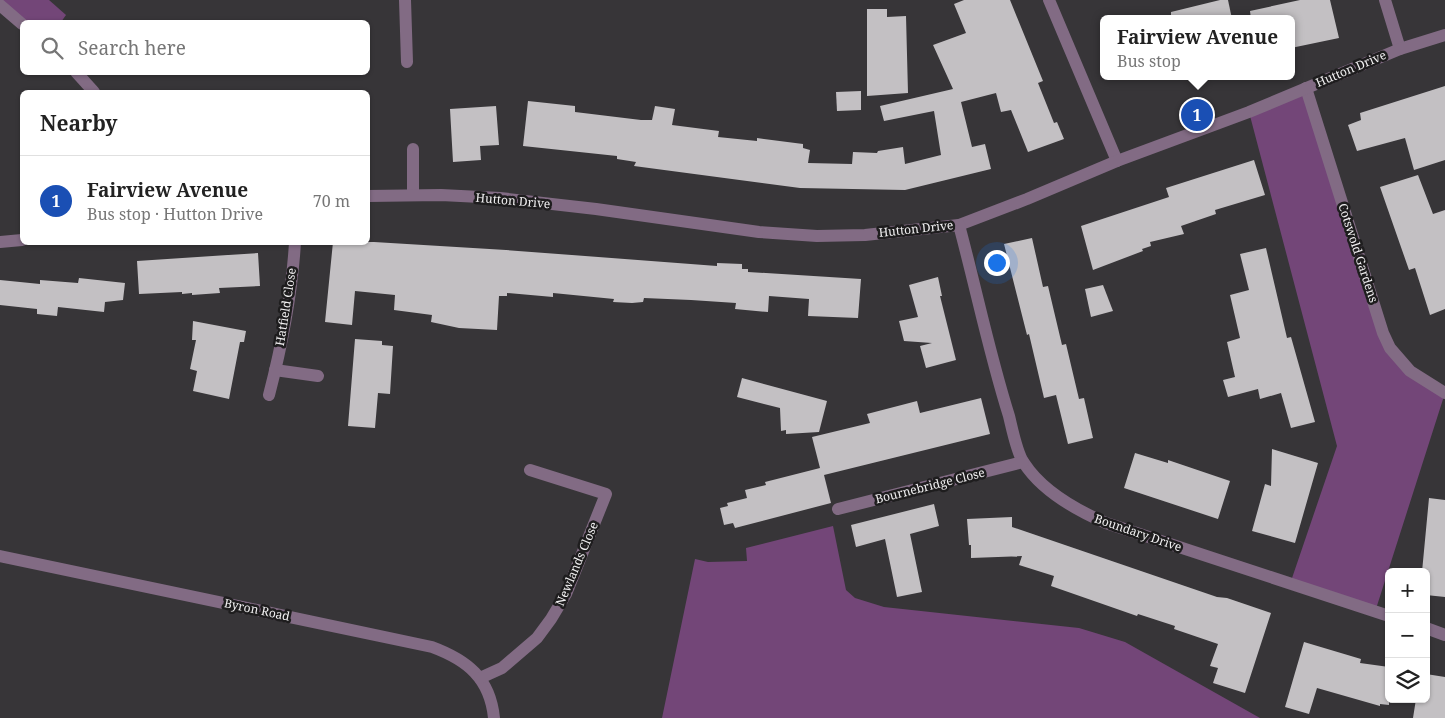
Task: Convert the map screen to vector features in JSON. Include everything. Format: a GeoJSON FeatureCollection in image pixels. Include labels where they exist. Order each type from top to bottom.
{"type":"FeatureCollection","features":[{"type":"Feature","properties":{"kind":"street"},"geometry":{"type":"LineString","coordinates":[[405,0],[407,62]]}},
{"type":"Feature","properties":{"kind":"street"},"geometry":{"type":"LineString","coordinates":[[1049,0],[1116,161]]}},
{"type":"Feature","properties":{"kind":"street"},"geometry":{"type":"LineString","coordinates":[[1385,0],[1400,49]]}},
{"type":"Feature","properties":{"kind":"street"},"geometry":{"type":"LineString","coordinates":[[0,5],[20,22]]}},
{"type":"Feature","properties":{"kind":"street","name":"Hutton Drive"},"geometry":{"type":"LineString","coordinates":[[370,196],[413,195],[500,198],[759,232],[800,235],[864,234],[959,225],[1027,199],[1116,161],[1249,112],[1400,49],[1445,34]]}},
{"type":"Feature","properties":{"kind":"street"},"geometry":{"type":"LineString","coordinates":[[79,75],[92,90]]}},
{"type":"Feature","properties":{"kind":"street","name":"Cotswold Gardens"},"geometry":{"type":"LineString","coordinates":[[1306,88],[1383,333],[1390,348],[1410,371],[1445,393]]}},
{"type":"Feature","properties":{"kind":"street"},"geometry":{"type":"LineString","coordinates":[[413,149],[413,195]]}},
{"type":"Feature","properties":{"kind":"street","name":"Boundary Drive"},"geometry":{"type":"LineString","coordinates":[[959,225],[1004,402],[1023,462],[1057,496],[1082,512],[1106,523],[1385,615]]}},
{"type":"Feature","properties":{"kind":"street"},"geometry":{"type":"LineString","coordinates":[[0,242],[20,240]]}},
{"type":"Feature","properties":{"kind":"street","name":"Hatfield Close"},"geometry":{"type":"LineString","coordinates":[[269,395],[287,313],[295,245]]}},
{"type":"Feature","properties":{"kind":"street"},"geometry":{"type":"LineString","coordinates":[[275,370],[318,376]]}},
{"type":"Feature","properties":{"kind":"street","name":"Bournebridge Close"},"geometry":{"type":"LineString","coordinates":[[838,509],[1023,462]]}},
{"type":"Feature","properties":{"kind":"street","name":"Newlands Close"},"geometry":{"type":"LineString","coordinates":[[480,678],[502,668],[536,638],[551,619],[566,594],[606,494],[530,470]]}},
{"type":"Feature","properties":{"kind":"street","name":"Byron Road"},"geometry":{"type":"LineString","coordinates":[[0,556],[432,647],[458,659],[480,678],[492,701],[494,718]]}},
{"type":"Feature","properties":{"kind":"street"},"geometry":{"type":"LineString","coordinates":[[1430,629],[1445,635]]}},
{"type":"Feature","properties":{"kind":"shaded area"},"geometry":{"type":"Polygon","coordinates":[[[0,0],[49,0],[66,15],[62,20],[20,20],[0,0]]]}},
{"type":"Feature","properties":{"kind":"shaded area"},"geometry":{"type":"Polygon","coordinates":[[[1306,88],[1390,348],[1445,393],[1389,568],[1385,568],[1385,581],[1375,612],[1290,584],[1337,446],[1249,112],[1306,88]]]}},
{"type":"Feature","properties":{"kind":"shaded area"},"geometry":{"type":"Polygon","coordinates":[[[833,526],[846,590],[855,598],[884,607],[1079,628],[1125,642],[1260,718],[662,718],[695,559],[708,562],[747,561],[746,548],[833,526]]]}},
{"type":"Feature","properties":{"kind":"building"},"geometry":{"type":"Polygon","coordinates":[[[964,0],[1010,0],[1043,81],[1038,83],[1054,123],[1057,122],[1064,139],[1028,152],[1011,110],[1001,112],[996,93],[961,102],[972,147],[985,144],[991,169],[905,190],[800,188],[634,166],[636,162],[617,159],[617,156],[523,146],[528,101],[575,106],[575,112],[641,120],[652,120],[655,106],[675,109],[672,125],[719,131],[718,137],[757,141],[757,138],[803,144],[803,148],[810,150],[808,163],[852,164],[853,152],[877,153],[878,151],[903,147],[905,164],[941,155],[934,111],[884,121],[880,106],[953,89],[933,45],[966,33],[954,4],[964,0]]]}},
{"type":"Feature","properties":{"kind":"building"},"geometry":{"type":"Polygon","coordinates":[[[1220,0],[1228,0],[1231,15],[1171,15],[1171,12],[1220,0]]]}},
{"type":"Feature","properties":{"kind":"building"},"geometry":{"type":"Polygon","coordinates":[[[1300,0],[1330,0],[1339,38],[1295,47],[1295,15],[1250,15],[1250,11],[1300,0]]]}},
{"type":"Feature","properties":{"kind":"building"},"geometry":{"type":"Polygon","coordinates":[[[867,9],[887,9],[887,17],[906,16],[908,93],[867,96],[867,9]]]}},
{"type":"Feature","properties":{"kind":"building"},"geometry":{"type":"Polygon","coordinates":[[[1445,86],[1445,160],[1414,170],[1405,138],[1357,151],[1348,125],[1361,120],[1360,113],[1445,86]]]}},
{"type":"Feature","properties":{"kind":"building"},"geometry":{"type":"Polygon","coordinates":[[[861,91],[861,110],[837,111],[836,92],[861,91]]]}},
{"type":"Feature","properties":{"kind":"building"},"geometry":{"type":"Polygon","coordinates":[[[496,106],[499,145],[480,146],[481,160],[453,162],[450,109],[496,106]]]}},
{"type":"Feature","properties":{"kind":"building"},"geometry":{"type":"Polygon","coordinates":[[[1254,160],[1265,195],[1215,210],[1216,214],[1181,226],[1184,234],[1150,242],[1151,246],[1142,249],[1143,251],[1093,270],[1081,226],[1169,197],[1166,188],[1254,160]]]}},
{"type":"Feature","properties":{"kind":"building"},"geometry":{"type":"Polygon","coordinates":[[[1418,175],[1433,214],[1445,210],[1445,309],[1430,315],[1415,268],[1409,270],[1380,187],[1418,175]]]}},
{"type":"Feature","properties":{"kind":"building"},"geometry":{"type":"Polygon","coordinates":[[[1032,238],[1043,287],[1048,286],[1062,345],[1066,344],[1079,399],[1084,398],[1093,438],[1068,444],[1056,395],[1044,398],[1029,334],[1027,335],[1004,244],[1032,238]]]}},
{"type":"Feature","properties":{"kind":"building"},"geometry":{"type":"Polygon","coordinates":[[[370,242],[717,266],[717,263],[742,264],[742,269],[748,269],[748,272],[861,279],[858,318],[808,316],[809,299],[769,296],[768,312],[735,309],[736,303],[644,298],[643,302],[632,303],[613,302],[614,299],[553,293],[553,297],[507,293],[507,296],[499,296],[497,330],[459,328],[431,322],[432,315],[394,310],[395,295],[355,291],[352,325],[325,322],[333,245],[370,245],[370,242]]]}},
{"type":"Feature","properties":{"kind":"building"},"geometry":{"type":"Polygon","coordinates":[[[1266,248],[1287,338],[1291,337],[1315,422],[1291,428],[1281,393],[1260,399],[1258,389],[1228,397],[1223,380],[1235,377],[1227,342],[1240,338],[1230,295],[1249,290],[1240,254],[1266,248]]]}},
{"type":"Feature","properties":{"kind":"building"},"geometry":{"type":"Polygon","coordinates":[[[258,253],[260,286],[219,288],[220,293],[192,295],[192,293],[182,294],[182,292],[139,294],[137,261],[258,253]]]}},
{"type":"Feature","properties":{"kind":"building"},"geometry":{"type":"Polygon","coordinates":[[[938,277],[942,296],[940,296],[956,360],[926,368],[920,346],[932,343],[904,341],[899,321],[918,317],[909,285],[938,277]]]}},
{"type":"Feature","properties":{"kind":"building"},"geometry":{"type":"Polygon","coordinates":[[[79,278],[125,283],[123,300],[105,302],[104,312],[58,307],[57,316],[37,314],[37,309],[0,305],[0,280],[40,284],[40,280],[78,283],[79,278]]]}},
{"type":"Feature","properties":{"kind":"building"},"geometry":{"type":"Polygon","coordinates":[[[1103,285],[1113,311],[1091,317],[1085,289],[1103,285]]]}},
{"type":"Feature","properties":{"kind":"building"},"geometry":{"type":"Polygon","coordinates":[[[193,321],[246,331],[244,342],[240,342],[229,399],[193,391],[197,371],[190,369],[196,340],[192,340],[193,321]]]}},
{"type":"Feature","properties":{"kind":"building"},"geometry":{"type":"Polygon","coordinates":[[[355,339],[382,341],[382,345],[393,346],[390,394],[378,393],[375,428],[348,426],[355,339]]]}},
{"type":"Feature","properties":{"kind":"building"},"geometry":{"type":"Polygon","coordinates":[[[742,378],[827,401],[819,432],[786,434],[786,430],[781,431],[780,408],[737,397],[742,378]]]}},
{"type":"Feature","properties":{"kind":"building"},"geometry":{"type":"Polygon","coordinates":[[[981,398],[990,434],[824,475],[831,503],[735,528],[733,523],[724,525],[720,508],[728,506],[727,503],[747,498],[745,490],[766,485],[765,482],[820,468],[812,437],[870,423],[867,414],[917,401],[920,413],[981,398]]]}},
{"type":"Feature","properties":{"kind":"building"},"geometry":{"type":"Polygon","coordinates":[[[1272,449],[1318,463],[1295,543],[1252,531],[1265,484],[1271,486],[1272,449]]]}},
{"type":"Feature","properties":{"kind":"building"},"geometry":{"type":"Polygon","coordinates":[[[1135,453],[1168,463],[1168,460],[1230,481],[1218,519],[1124,488],[1135,453]]]}},
{"type":"Feature","properties":{"kind":"building"},"geometry":{"type":"Polygon","coordinates":[[[1429,498],[1445,500],[1445,597],[1430,595],[1430,568],[1422,568],[1429,498]]]}},
{"type":"Feature","properties":{"kind":"building"},"geometry":{"type":"Polygon","coordinates":[[[934,504],[939,526],[910,534],[922,592],[897,597],[885,539],[856,547],[851,525],[934,504]]]}},
{"type":"Feature","properties":{"kind":"building"},"geometry":{"type":"Polygon","coordinates":[[[1012,517],[1012,527],[1217,597],[1227,598],[1271,613],[1245,693],[1213,683],[1218,668],[1210,666],[1218,644],[1174,629],[1175,626],[1138,614],[1137,616],[1051,586],[1054,576],[1019,565],[1022,556],[971,558],[967,519],[1012,517]]]}},
{"type":"Feature","properties":{"kind":"building"},"geometry":{"type":"Polygon","coordinates":[[[1304,642],[1361,659],[1360,663],[1385,666],[1385,703],[1389,703],[1389,705],[1380,704],[1380,706],[1317,688],[1309,714],[1285,707],[1304,642]]]}},
{"type":"Feature","properties":{"kind":"building"},"geometry":{"type":"Polygon","coordinates":[[[1430,675],[1445,677],[1445,718],[1413,718],[1415,703],[1430,703],[1430,675]]]}},
{"type":"Feature","properties":{"kind":"place","name":"Fairview Avenue"},"geometry":{"type":"Point","coordinates":[1197,115]}}]}
